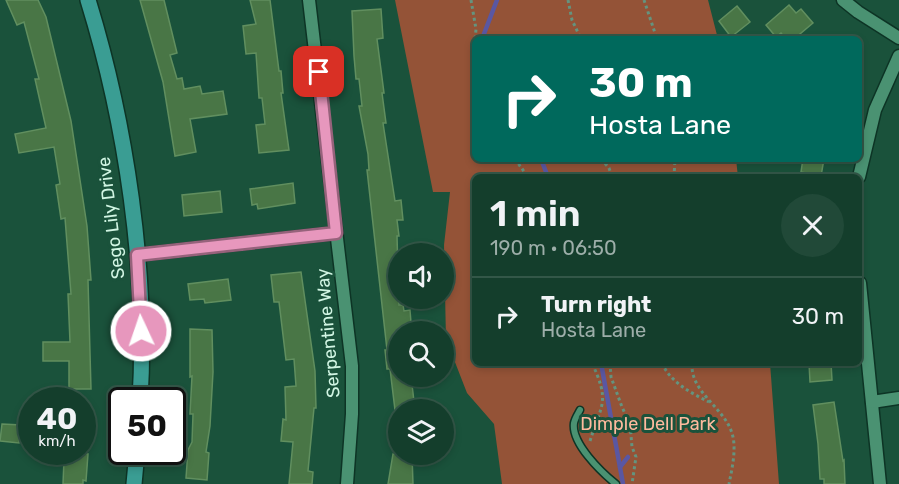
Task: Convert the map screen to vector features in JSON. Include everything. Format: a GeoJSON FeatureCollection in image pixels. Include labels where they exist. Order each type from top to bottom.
{"type":"FeatureCollection","features":[{"type":"Feature","properties":{"kind":"main road","name":"Sego Lily Drive"},"geometry":{"type":"LineString","coordinates":[[88,0],[114,100],[127,171],[137,255],[141,331],[140,387]]}},
{"type":"Feature","properties":{"kind":"main road"},"geometry":{"type":"LineString","coordinates":[[134,484],[136,465]]}},
{"type":"Feature","properties":{"kind":"street","name":"Serpentine Way"},"geometry":{"type":"LineString","coordinates":[[309,0],[352,366],[352,414],[347,484]]}},
{"type":"Feature","properties":{"kind":"street"},"geometry":{"type":"LineString","coordinates":[[843,0],[899,38]]}},
{"type":"Feature","properties":{"kind":"street"},"geometry":{"type":"LineString","coordinates":[[860,174],[875,110],[899,56]]}},
{"type":"Feature","properties":{"kind":"street"},"geometry":{"type":"LineString","coordinates":[[137,255],[336,233]]}},
{"type":"Feature","properties":{"kind":"street"},"geometry":{"type":"LineString","coordinates":[[862,303],[880,484]]}},
{"type":"Feature","properties":{"kind":"street"},"geometry":{"type":"LineString","coordinates":[[872,402],[899,398]]}},
{"type":"Feature","properties":{"kind":"lane"},"geometry":{"type":"LineString","coordinates":[[580,410],[574,424],[578,440],[589,457],[616,484]]}},
{"type":"Feature","properties":{"kind":"path"},"geometry":{"type":"LineString","coordinates":[[471,0],[475,36]]}},
{"type":"Feature","properties":{"kind":"path"},"geometry":{"type":"LineString","coordinates":[[568,0],[572,20],[580,36]]}},
{"type":"Feature","properties":{"kind":"path"},"geometry":{"type":"LineString","coordinates":[[644,0],[656,36]]}},
{"type":"Feature","properties":{"kind":"path"},"geometry":{"type":"LineString","coordinates":[[589,457],[590,443],[604,403],[598,377],[592,366]]}},
{"type":"Feature","properties":{"kind":"path"},"geometry":{"type":"LineString","coordinates":[[610,366],[611,376],[630,424],[632,447],[636,457],[632,484]]}},
{"type":"Feature","properties":{"kind":"path"},"geometry":{"type":"LineString","coordinates":[[664,366],[678,384],[711,403]]}},
{"type":"Feature","properties":{"kind":"path"},"geometry":{"type":"LineString","coordinates":[[692,366],[694,377],[725,420],[733,436],[729,484]]}},
{"type":"Feature","properties":{"kind":"green space","name":"Dimple Dell Park"},"geometry":{"type":"Polygon","coordinates":[[[395,0],[708,0],[717,36],[472,36],[472,162],[736,162],[738,174],[472,174],[472,366],[770,366],[779,484],[502,484],[494,424],[467,393],[454,360],[454,321],[446,321],[445,309],[454,309],[454,243],[444,243],[450,192],[433,192],[395,0]]]}},
{"type":"Feature","properties":{"kind":"building"},"geometry":{"type":"Polygon","coordinates":[[[6,0],[38,0],[46,17],[71,121],[87,226],[91,280],[88,280],[91,387],[69,387],[69,361],[43,361],[43,342],[70,342],[68,294],[71,294],[65,218],[61,219],[56,185],[60,184],[54,147],[19,153],[15,134],[46,128],[35,79],[39,79],[24,22],[17,25],[6,0]]]}},
{"type":"Feature","properties":{"kind":"building"},"geometry":{"type":"Polygon","coordinates":[[[140,0],[164,0],[177,53],[170,55],[177,79],[182,78],[184,89],[200,86],[202,94],[223,91],[227,114],[190,119],[196,152],[175,156],[163,82],[140,0]]]}},
{"type":"Feature","properties":{"kind":"building"},"geometry":{"type":"Polygon","coordinates":[[[250,0],[270,0],[279,71],[281,71],[283,93],[281,93],[289,150],[259,153],[256,125],[265,124],[262,98],[259,98],[256,53],[246,54],[243,26],[256,24],[250,0]]]}},
{"type":"Feature","properties":{"kind":"building"},"geometry":{"type":"Polygon","coordinates":[[[789,5],[796,13],[801,9],[813,23],[798,36],[784,36],[781,33],[775,36],[766,25],[789,5]]]}},
{"type":"Feature","properties":{"kind":"building"},"geometry":{"type":"Polygon","coordinates":[[[737,6],[750,22],[730,36],[719,21],[737,6]]]}},
{"type":"Feature","properties":{"kind":"building"},"geometry":{"type":"Polygon","coordinates":[[[381,9],[383,38],[377,39],[384,93],[382,93],[386,123],[383,123],[395,201],[401,200],[403,220],[397,220],[399,236],[397,236],[397,243],[388,243],[388,309],[410,310],[411,321],[388,321],[388,369],[367,170],[369,170],[368,154],[359,106],[362,106],[359,79],[356,79],[352,11],[381,9]]]}},
{"type":"Feature","properties":{"kind":"building"},"geometry":{"type":"Polygon","coordinates":[[[803,162],[823,162],[821,174],[801,172],[803,162]]]}},
{"type":"Feature","properties":{"kind":"building"},"geometry":{"type":"Polygon","coordinates":[[[293,183],[295,203],[258,209],[257,204],[252,205],[250,189],[293,183]]]}},
{"type":"Feature","properties":{"kind":"building"},"geometry":{"type":"Polygon","coordinates":[[[220,191],[222,212],[184,216],[182,195],[220,191]]]}},
{"type":"Feature","properties":{"kind":"building"},"geometry":{"type":"Polygon","coordinates":[[[301,272],[315,371],[316,408],[314,408],[308,471],[313,472],[312,484],[289,484],[293,442],[281,441],[283,419],[286,420],[285,387],[296,386],[294,359],[286,360],[279,302],[274,302],[271,275],[301,272]]]}},
{"type":"Feature","properties":{"kind":"building"},"geometry":{"type":"Polygon","coordinates":[[[228,279],[231,300],[205,303],[204,299],[190,300],[188,284],[228,279]]]}},
{"type":"Feature","properties":{"kind":"building"},"geometry":{"type":"Polygon","coordinates":[[[190,329],[212,330],[213,372],[206,452],[209,453],[207,480],[186,478],[188,450],[192,442],[193,414],[190,414],[192,376],[190,377],[190,329]]]}},
{"type":"Feature","properties":{"kind":"building"},"geometry":{"type":"Polygon","coordinates":[[[809,366],[831,366],[832,380],[810,382],[809,366]]]}},
{"type":"Feature","properties":{"kind":"building"},"geometry":{"type":"Polygon","coordinates":[[[392,387],[412,387],[414,399],[394,399],[392,387]]]}},
{"type":"Feature","properties":{"kind":"building"},"geometry":{"type":"Polygon","coordinates":[[[834,402],[844,460],[845,484],[824,484],[824,479],[820,479],[813,405],[834,402]]]}},
{"type":"Feature","properties":{"kind":"building"},"geometry":{"type":"Polygon","coordinates":[[[2,424],[18,425],[18,443],[0,441],[2,424]]]}},
{"type":"Feature","properties":{"kind":"building"},"geometry":{"type":"Polygon","coordinates":[[[64,465],[87,465],[86,481],[83,480],[83,484],[63,484],[64,465]]]}},
{"type":"Feature","properties":{"kind":"building"},"geometry":{"type":"Polygon","coordinates":[[[391,465],[412,465],[413,484],[388,484],[391,465]]]}},
{"type":"Feature","properties":{"kind":"waterway"},"geometry":{"type":"LineString","coordinates":[[483,36],[497,0]]}},
{"type":"Feature","properties":{"kind":"waterway"},"geometry":{"type":"LineString","coordinates":[[542,162],[547,174]]}},
{"type":"Feature","properties":{"kind":"waterway"},"geometry":{"type":"LineString","coordinates":[[602,366],[623,484]]}},
{"type":"Feature","properties":{"kind":"waterway"},"geometry":{"type":"LineString","coordinates":[[620,467],[628,457]]}},
{"type":"Feature","properties":{"kind":"route"},"geometry":{"type":"LineString","coordinates":[[141,331],[137,255],[336,233],[319,72]]}}]}
